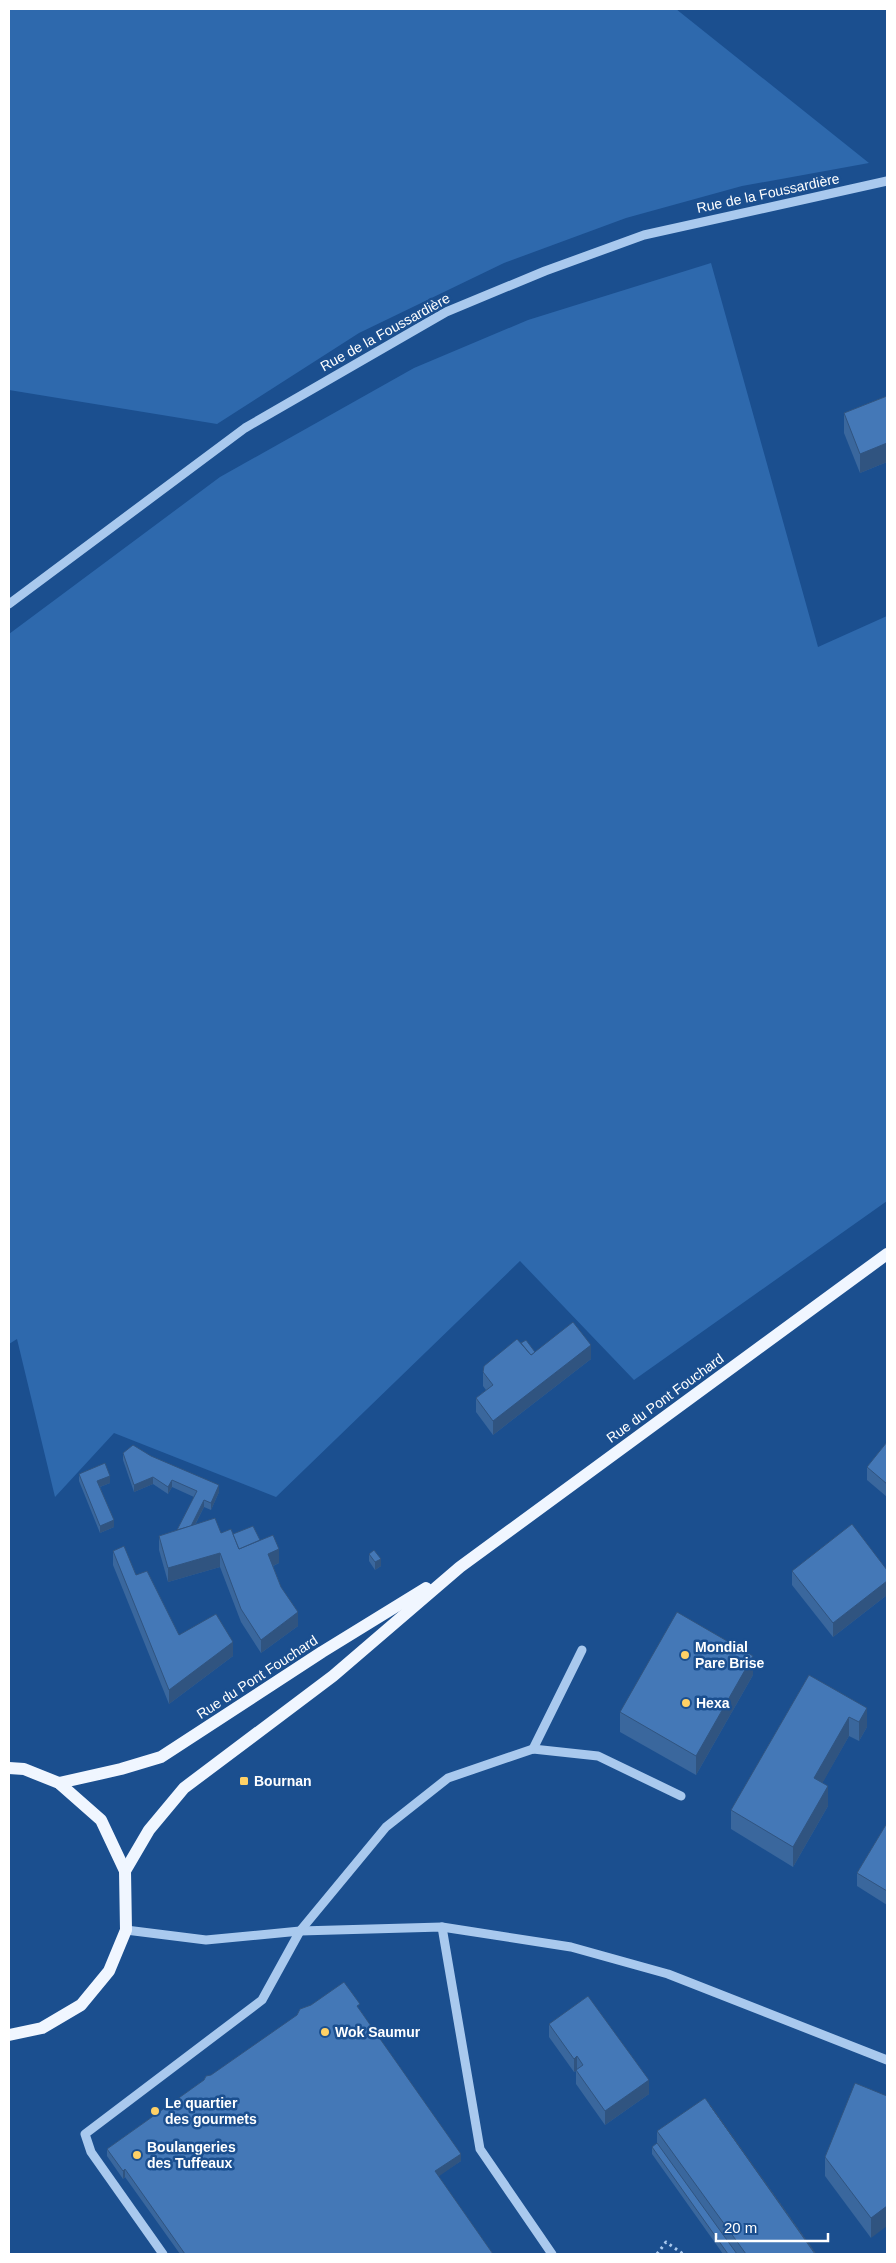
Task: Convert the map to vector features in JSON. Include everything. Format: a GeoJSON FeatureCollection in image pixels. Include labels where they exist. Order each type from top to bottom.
{"type":"FeatureCollection","features":[{"type":"Feature","properties":{"kind":"main road","name":"Rue du Pont Fouchard"},"geometry":{"type":"LineString","coordinates":[[59,1783],[162,1757],[322,1652],[460,1567],[887,1254]]}},
{"type":"Feature","properties":{"kind":"main road","name":"Rue du Pont Fouchard"},"geometry":{"type":"LineString","coordinates":[[125,1871],[149,1830],[184,1788],[334,1676],[460,1567]]}},
{"type":"Feature","properties":{"kind":"main road"},"geometry":{"type":"LineString","coordinates":[[9,1768],[24,1769],[59,1783],[101,1820],[125,1871],[126,1930],[109,1971],[81,2005],[42,2028],[9,2035]]}},
{"type":"Feature","properties":{"kind":"street","name":"Rue de la Foussardière"},"geometry":{"type":"LineString","coordinates":[[9,604],[245,428],[446,312],[545,271],[644,235],[887,181]]}},
{"type":"Feature","properties":{"kind":"street"},"geometry":{"type":"LineString","coordinates":[[533,1749],[582,1650]]}},
{"type":"Feature","properties":{"kind":"street"},"geometry":{"type":"LineString","coordinates":[[163,2254],[91,2152],[85,2134],[262,2000],[300,1931],[386,1827],[448,1778],[533,1749],[598,1756],[681,1796]]}},
{"type":"Feature","properties":{"kind":"street"},"geometry":{"type":"LineString","coordinates":[[442,1927],[480,2149],[552,2254]]}},
{"type":"Feature","properties":{"kind":"street"},"geometry":{"type":"LineString","coordinates":[[126,1930],[206,1940],[300,1931],[442,1927],[572,1946],[660,1972],[887,2060]]}},
{"type":"Feature","properties":{"kind":"path"},"geometry":{"type":"LineString","coordinates":[[657,2254],[666,2242],[683,2254]]}},
{"type":"Feature","properties":{"kind":"shaded area"},"geometry":{"type":"Polygon","coordinates":[[[9,9],[676,9],[869,163],[742,186],[626,218],[504,263],[359,333],[217,424],[9,390],[9,9]]]}},
{"type":"Feature","properties":{"kind":"shaded area"},"geometry":{"type":"Polygon","coordinates":[[[711,263],[818,647],[887,616],[887,1201],[634,1380],[520,1261],[276,1497],[114,1433],[55,1497],[17,1339],[9,1344],[9,634],[220,477],[414,368],[528,320],[711,263]]]}},
{"type":"Feature","properties":{"kind":"building"},"geometry":{"type":"Polygon","coordinates":[[[887,396],[887,443],[860,454],[844,413],[887,396]]]}},
{"type":"Feature","properties":{"kind":"building"},"geometry":{"type":"Polygon","coordinates":[[[573,1322],[591,1345],[493,1421],[476,1398],[493,1385],[483,1372],[484,1366],[517,1339],[531,1355],[573,1322]]]}},
{"type":"Feature","properties":{"kind":"building"},"geometry":{"type":"Polygon","coordinates":[[[526,1340],[535,1352],[531,1355],[521,1343],[526,1340]]]}},
{"type":"Feature","properties":{"kind":"building"},"geometry":{"type":"Polygon","coordinates":[[[887,1442],[887,1484],[867,1467],[887,1442]]]}},
{"type":"Feature","properties":{"kind":"building"},"geometry":{"type":"Polygon","coordinates":[[[133,1445],[151,1456],[219,1485],[211,1503],[204,1500],[191,1526],[177,1530],[197,1491],[172,1480],[168,1487],[153,1477],[134,1485],[123,1453],[133,1445]]]}},
{"type":"Feature","properties":{"kind":"building"},"geometry":{"type":"Polygon","coordinates":[[[105,1463],[110,1476],[97,1481],[114,1520],[100,1526],[79,1474],[105,1463]]]}},
{"type":"Feature","properties":{"kind":"building"},"geometry":{"type":"Polygon","coordinates":[[[215,1518],[221,1533],[231,1529],[239,1549],[273,1535],[279,1549],[268,1554],[281,1587],[298,1612],[261,1640],[241,1609],[220,1553],[168,1568],[159,1536],[215,1518]]]}},
{"type":"Feature","properties":{"kind":"building"},"geometry":{"type":"Polygon","coordinates":[[[852,1524],[887,1570],[887,1581],[833,1623],[792,1571],[852,1524]]]}},
{"type":"Feature","properties":{"kind":"building"},"geometry":{"type":"Polygon","coordinates":[[[253,1526],[260,1540],[239,1549],[233,1534],[253,1526]]]}},
{"type":"Feature","properties":{"kind":"building"},"geometry":{"type":"Polygon","coordinates":[[[124,1546],[136,1575],[147,1571],[179,1635],[216,1614],[233,1642],[169,1690],[113,1551],[124,1546]]]}},
{"type":"Feature","properties":{"kind":"building"},"geometry":{"type":"Polygon","coordinates":[[[374,1550],[381,1559],[375,1562],[369,1554],[374,1550]]]}},
{"type":"Feature","properties":{"kind":"building","name":"Hexa"},"geometry":{"type":"Polygon","coordinates":[[[677,1612],[753,1656],[696,1756],[620,1712],[677,1612]]]}},
{"type":"Feature","properties":{"kind":"building"},"geometry":{"type":"Polygon","coordinates":[[[809,1675],[867,1708],[859,1722],[849,1717],[814,1778],[828,1786],[793,1847],[731,1810],[809,1675]]]}},
{"type":"Feature","properties":{"kind":"building"},"geometry":{"type":"Polygon","coordinates":[[[887,1823],[887,1891],[857,1873],[887,1823]]]}},
{"type":"Feature","properties":{"kind":"building"},"geometry":{"type":"Polygon","coordinates":[[[344,1982],[360,2004],[357,2006],[461,2154],[435,2171],[493,2254],[185,2254],[125,2169],[123,2171],[107,2149],[204,2080],[206,2076],[211,2075],[297,2015],[300,2009],[311,2005],[344,1982]]]}},
{"type":"Feature","properties":{"kind":"building"},"geometry":{"type":"Polygon","coordinates":[[[588,1996],[649,2080],[605,2111],[576,2070],[583,2065],[577,2056],[574,2059],[549,2024],[588,1996]]]}},
{"type":"Feature","properties":{"kind":"building"},"geometry":{"type":"Polygon","coordinates":[[[855,2083],[887,2096],[887,2206],[871,2218],[825,2157],[855,2083]]]}},
{"type":"Feature","properties":{"kind":"building"},"geometry":{"type":"Polygon","coordinates":[[[705,2098],[815,2253],[746,2254],[657,2131],[705,2098]]]}},
{"type":"Feature","properties":{"kind":"building"},"geometry":{"type":"Polygon","coordinates":[[[710,2105],[816,2254],[815,2254],[710,2105]]]}},
{"type":"Feature","properties":{"kind":"building"},"geometry":{"type":"Polygon","coordinates":[[[657,2143],[737,2254],[728,2254],[652,2147],[657,2143]]]}},
{"type":"Feature","properties":{"kind":"place","name":"Mondial Pare Brise"},"geometry":{"type":"Point","coordinates":[685,1655]}},
{"type":"Feature","properties":{"kind":"place","name":"Hexa"},"geometry":{"type":"Point","coordinates":[686,1703]}},
{"type":"Feature","properties":{"kind":"place","name":"Bournan"},"geometry":{"type":"Point","coordinates":[244,1781]}},
{"type":"Feature","properties":{"kind":"place","name":"Wok Saumur"},"geometry":{"type":"Point","coordinates":[325,2032]}},
{"type":"Feature","properties":{"kind":"place","name":"Le quartier des gourmets"},"geometry":{"type":"Point","coordinates":[155,2111]}},
{"type":"Feature","properties":{"kind":"place","name":"Boulangeries des Tuffeaux"},"geometry":{"type":"Point","coordinates":[137,2155]}}]}
